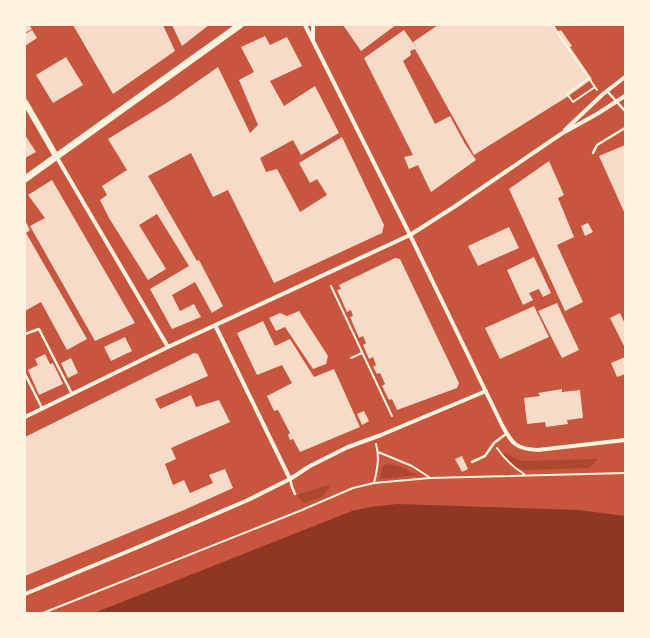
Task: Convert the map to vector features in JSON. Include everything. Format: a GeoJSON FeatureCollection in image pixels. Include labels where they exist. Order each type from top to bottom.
{"type":"FeatureCollection","features":[{"type":"Feature","properties":{"kind":"main road"},"geometry":{"type":"LineString","coordinates":[[25,179],[240,25]]}},
{"type":"Feature","properties":{"kind":"street"},"geometry":{"type":"LineString","coordinates":[[305,25],[410,234],[506,434],[511,441],[518,447],[526,450],[554,449],[625,440]]}},
{"type":"Feature","properties":{"kind":"street"},"geometry":{"type":"LineString","coordinates":[[313,25],[314,42]]}},
{"type":"Feature","properties":{"kind":"street"},"geometry":{"type":"LineString","coordinates":[[560,134],[607,91],[625,77]]}},
{"type":"Feature","properties":{"kind":"street"},"geometry":{"type":"LineString","coordinates":[[25,417],[168,347],[410,234],[454,207],[560,134],[597,114],[625,96]]}},
{"type":"Feature","properties":{"kind":"street"},"geometry":{"type":"LineString","coordinates":[[25,102],[168,347]]}},
{"type":"Feature","properties":{"kind":"street"},"geometry":{"type":"LineString","coordinates":[[215,325],[290,479]]}},
{"type":"Feature","properties":{"kind":"street"},"geometry":{"type":"LineString","coordinates":[[25,594],[248,500],[290,479],[310,466],[348,446],[374,438],[486,391]]}},
{"type":"Feature","properties":{"kind":"lane"},"geometry":{"type":"LineString","coordinates":[[607,91],[625,111]]}},
{"type":"Feature","properties":{"kind":"lane"},"geometry":{"type":"LineString","coordinates":[[593,153],[597,145],[625,128]]}},
{"type":"Feature","properties":{"kind":"lane"},"geometry":{"type":"LineString","coordinates":[[25,334],[39,329],[72,394]]}},
{"type":"Feature","properties":{"kind":"lane"},"geometry":{"type":"LineString","coordinates":[[25,374],[42,409]]}},
{"type":"Feature","properties":{"kind":"lane"},"geometry":{"type":"LineString","coordinates":[[472,462],[485,456],[494,443],[506,434]]}},
{"type":"Feature","properties":{"kind":"lane"},"geometry":{"type":"LineString","coordinates":[[290,479],[295,494]]}},
{"type":"Feature","properties":{"kind":"path"},"geometry":{"type":"LineString","coordinates":[[552,25],[597,91]]}},
{"type":"Feature","properties":{"kind":"path"},"geometry":{"type":"LineString","coordinates":[[589,78],[567,94],[573,102],[595,87]]}},
{"type":"Feature","properties":{"kind":"path"},"geometry":{"type":"LineString","coordinates":[[331,286],[392,416]]}},
{"type":"Feature","properties":{"kind":"path"},"geometry":{"type":"LineString","coordinates":[[351,358],[362,352]]}},
{"type":"Feature","properties":{"kind":"path"},"geometry":{"type":"LineString","coordinates":[[374,438],[378,452],[378,462],[374,483]]}},
{"type":"Feature","properties":{"kind":"path"},"geometry":{"type":"LineString","coordinates":[[497,448],[509,464],[525,475]]}},
{"type":"Feature","properties":{"kind":"path"},"geometry":{"type":"LineString","coordinates":[[378,452],[412,466],[430,478]]}},
{"type":"Feature","properties":{"kind":"path"},"geometry":{"type":"LineString","coordinates":[[43,613],[308,508],[353,488],[374,483],[430,478],[625,473]]}},
{"type":"Feature","properties":{"kind":"shaded area"},"geometry":{"type":"Polygon","coordinates":[[[502,452],[521,461],[598,459],[589,468],[523,470],[511,463],[502,452]]]}},
{"type":"Feature","properties":{"kind":"shaded area"},"geometry":{"type":"Polygon","coordinates":[[[385,464],[398,466],[418,475],[380,479],[382,467],[385,464]]]}},
{"type":"Feature","properties":{"kind":"shaded area"},"geometry":{"type":"Polygon","coordinates":[[[331,484],[324,495],[305,503],[297,497],[297,495],[331,484]]]}},
{"type":"Feature","properties":{"kind":"shaded area"},"geometry":{"type":"Polygon","coordinates":[[[397,504],[579,510],[625,516],[625,613],[94,613],[352,511],[397,504]]]}},
{"type":"Feature","properties":{"kind":"building"},"geometry":{"type":"Polygon","coordinates":[[[25,25],[29,25],[32,29],[25,33],[25,25]]]}},
{"type":"Feature","properties":{"kind":"building"},"geometry":{"type":"Polygon","coordinates":[[[73,25],[163,25],[175,51],[113,94],[73,25]]]}},
{"type":"Feature","properties":{"kind":"building"},"geometry":{"type":"Polygon","coordinates":[[[172,25],[209,25],[182,46],[172,25]]]}},
{"type":"Feature","properties":{"kind":"building"},"geometry":{"type":"Polygon","coordinates":[[[343,25],[396,25],[361,51],[343,25]]]}},
{"type":"Feature","properties":{"kind":"building"},"geometry":{"type":"Polygon","coordinates":[[[438,25],[554,25],[558,31],[561,30],[572,46],[570,47],[592,79],[567,97],[474,155],[415,49],[410,51],[411,55],[403,61],[435,124],[450,116],[465,144],[476,160],[431,192],[418,165],[409,169],[404,157],[413,155],[364,58],[404,30],[418,50],[413,42],[438,25]]]}},
{"type":"Feature","properties":{"kind":"building"},"geometry":{"type":"Polygon","coordinates":[[[32,30],[37,38],[25,46],[25,34],[32,30]]]}},
{"type":"Feature","properties":{"kind":"building"},"geometry":{"type":"Polygon","coordinates":[[[265,36],[270,45],[287,37],[302,66],[270,81],[284,106],[315,86],[339,133],[301,155],[293,140],[260,158],[266,172],[277,169],[300,212],[327,195],[317,179],[310,183],[299,163],[342,137],[384,225],[382,233],[274,283],[228,190],[213,197],[191,153],[148,176],[197,261],[199,260],[223,306],[212,313],[195,282],[172,295],[180,311],[194,304],[201,317],[172,329],[150,289],[189,266],[157,214],[139,225],[166,269],[148,280],[109,218],[100,200],[107,195],[102,186],[127,170],[108,139],[168,102],[218,67],[250,133],[258,125],[239,80],[254,72],[241,47],[265,36]]]}},
{"type":"Feature","properties":{"kind":"building"},"geometry":{"type":"Polygon","coordinates":[[[66,57],[83,85],[53,103],[36,75],[66,57]]]}},
{"type":"Feature","properties":{"kind":"building"},"geometry":{"type":"Polygon","coordinates":[[[25,135],[36,152],[25,158],[25,135]]]}},
{"type":"Feature","properties":{"kind":"building"},"geometry":{"type":"Polygon","coordinates":[[[625,145],[625,214],[599,156],[625,145]]]}},
{"type":"Feature","properties":{"kind":"building"},"geometry":{"type":"Polygon","coordinates":[[[549,161],[564,195],[558,198],[574,237],[557,245],[583,302],[565,311],[509,189],[549,161]]]}},
{"type":"Feature","properties":{"kind":"building"},"geometry":{"type":"Polygon","coordinates":[[[52,180],[135,323],[95,341],[30,226],[45,218],[28,195],[52,180]]]}},
{"type":"Feature","properties":{"kind":"building"},"geometry":{"type":"Polygon","coordinates":[[[25,220],[30,230],[26,233],[87,339],[67,350],[41,302],[25,311],[25,220]]]}},
{"type":"Feature","properties":{"kind":"building"},"geometry":{"type":"Polygon","coordinates":[[[588,223],[593,232],[585,236],[581,226],[588,223]]]}},
{"type":"Feature","properties":{"kind":"building"},"geometry":{"type":"Polygon","coordinates":[[[509,227],[519,248],[478,266],[468,246],[509,227]]]}},
{"type":"Feature","properties":{"kind":"building"},"geometry":{"type":"Polygon","coordinates":[[[534,257],[551,293],[543,297],[539,289],[529,293],[533,300],[523,305],[507,270],[534,257]]]}},
{"type":"Feature","properties":{"kind":"building"},"geometry":{"type":"Polygon","coordinates":[[[395,258],[400,259],[459,383],[457,388],[397,410],[392,399],[389,400],[382,386],[385,384],[380,373],[377,374],[373,367],[376,365],[373,357],[369,359],[363,345],[366,343],[363,336],[359,338],[350,317],[353,316],[351,310],[347,312],[337,290],[341,289],[339,285],[395,258]]]}},
{"type":"Feature","properties":{"kind":"building"},"geometry":{"type":"Polygon","coordinates":[[[557,303],[579,350],[562,358],[538,311],[557,303]]]}},
{"type":"Feature","properties":{"kind":"building"},"geometry":{"type":"Polygon","coordinates":[[[534,306],[549,337],[500,359],[485,328],[534,306]]]}},
{"type":"Feature","properties":{"kind":"building"},"geometry":{"type":"Polygon","coordinates":[[[299,311],[328,356],[326,364],[313,369],[285,327],[276,331],[269,318],[280,313],[287,316],[299,311]]]}},
{"type":"Feature","properties":{"kind":"building"},"geometry":{"type":"Polygon","coordinates":[[[620,313],[625,324],[625,348],[610,318],[620,313]]]}},
{"type":"Feature","properties":{"kind":"building"},"geometry":{"type":"Polygon","coordinates":[[[263,321],[275,346],[290,339],[314,377],[334,369],[360,427],[300,452],[293,439],[290,440],[288,435],[290,433],[278,410],[274,411],[267,396],[292,383],[282,365],[257,375],[237,333],[263,321]]]}},
{"type":"Feature","properties":{"kind":"building"},"geometry":{"type":"Polygon","coordinates":[[[125,337],[132,351],[111,361],[104,347],[125,337]]]}},
{"type":"Feature","properties":{"kind":"building"},"geometry":{"type":"Polygon","coordinates":[[[194,353],[198,354],[208,376],[155,399],[160,409],[191,395],[196,407],[219,400],[230,422],[171,448],[176,459],[165,464],[173,485],[184,480],[190,493],[213,483],[209,475],[225,469],[233,488],[25,576],[25,437],[194,353]]]}},
{"type":"Feature","properties":{"kind":"building"},"geometry":{"type":"Polygon","coordinates":[[[45,354],[50,364],[53,363],[63,384],[39,395],[28,370],[38,365],[35,359],[45,354]]]}},
{"type":"Feature","properties":{"kind":"building"},"geometry":{"type":"Polygon","coordinates":[[[625,357],[625,374],[617,377],[611,363],[625,357]]]}},
{"type":"Feature","properties":{"kind":"building"},"geometry":{"type":"Polygon","coordinates":[[[71,358],[78,373],[68,378],[61,363],[71,358]]]}},
{"type":"Feature","properties":{"kind":"building"},"geometry":{"type":"Polygon","coordinates":[[[562,389],[562,392],[580,390],[583,418],[567,420],[568,424],[546,427],[545,422],[527,424],[524,398],[540,396],[538,393],[562,389]]]}},
{"type":"Feature","properties":{"kind":"building"},"geometry":{"type":"Polygon","coordinates":[[[364,411],[369,421],[362,425],[357,414],[364,411]]]}},
{"type":"Feature","properties":{"kind":"building"},"geometry":{"type":"Polygon","coordinates":[[[462,456],[468,469],[462,472],[455,459],[462,456]]]}}]}
